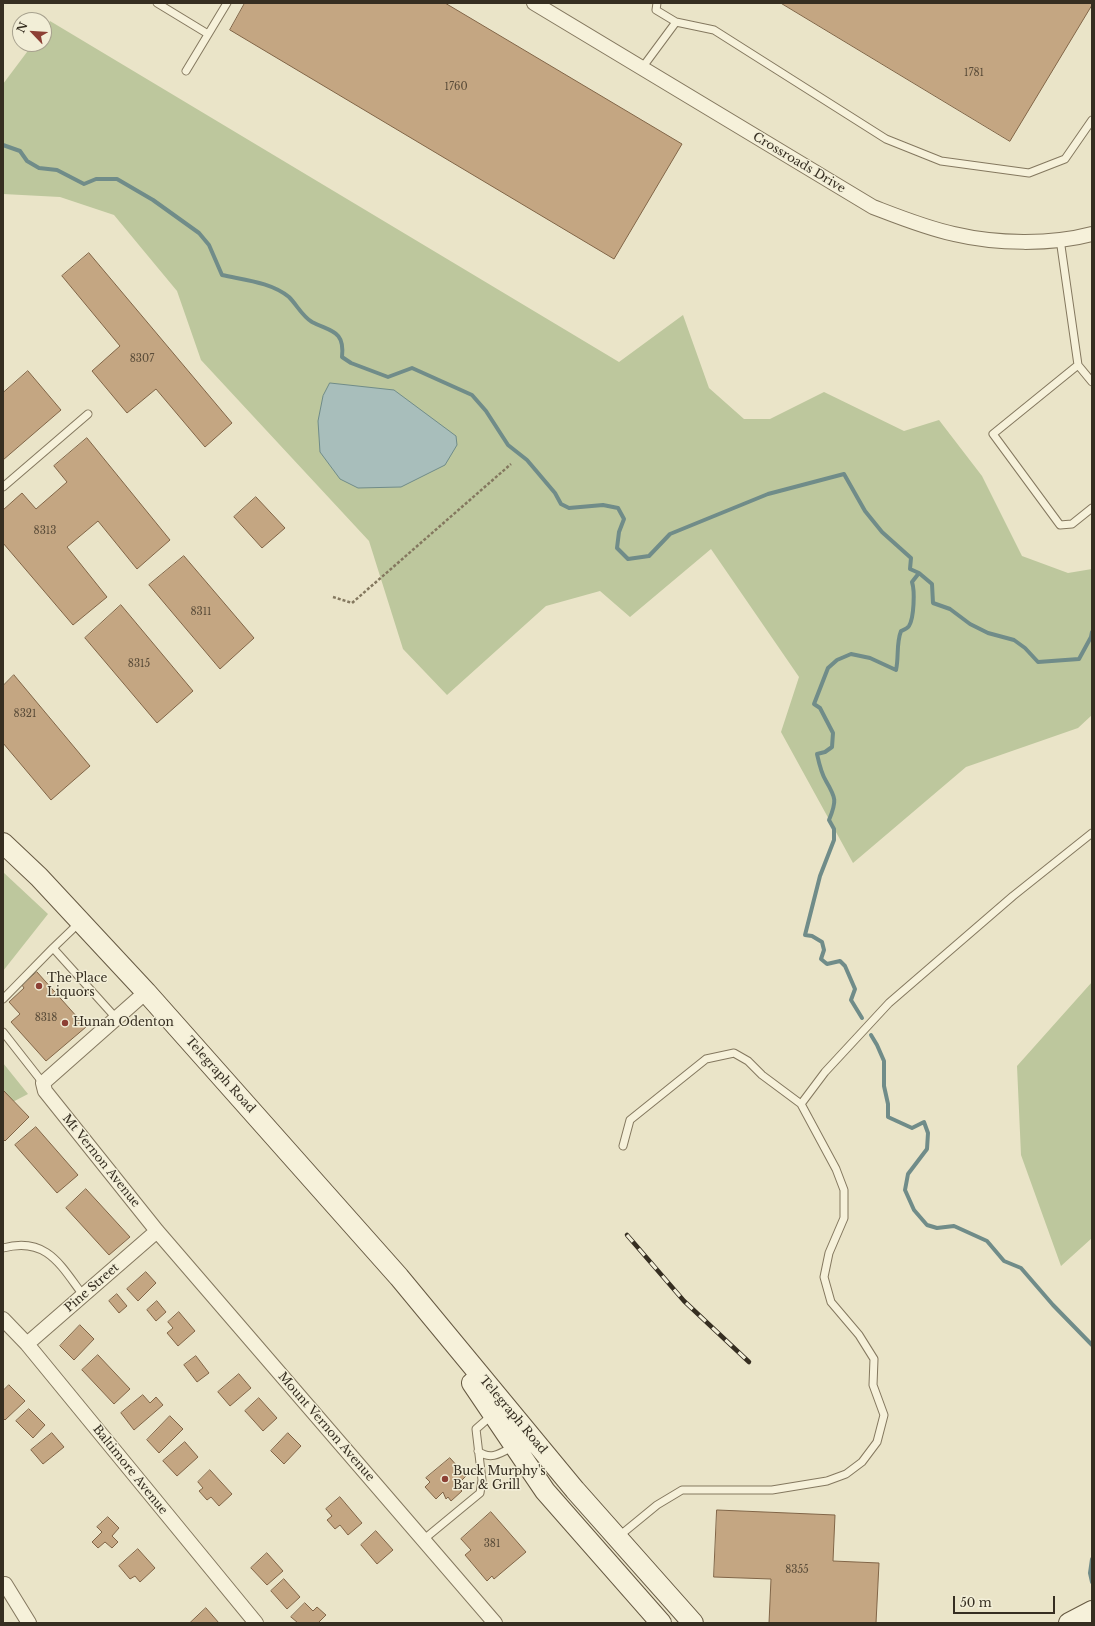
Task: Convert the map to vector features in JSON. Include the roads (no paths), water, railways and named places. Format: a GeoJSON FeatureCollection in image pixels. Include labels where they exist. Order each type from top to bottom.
{"type":"FeatureCollection","features":[{"type":"Feature","properties":{"kind":"main road","name":"Telegraph Road"},"geometry":{"type":"LineString","coordinates":[[3,843],[39,877],[146,992],[399,1277],[571,1484],[693,1623]]}},
{"type":"Feature","properties":{"kind":"main road","name":"Telegraph Road"},"geometry":{"type":"LineString","coordinates":[[399,1277],[546,1491],[656,1619]]}},
{"type":"Feature","properties":{"kind":"main road"},"geometry":{"type":"LineString","coordinates":[[1069,1623],[1092,1611]]}},
{"type":"Feature","properties":{"kind":"street","name":"Crossroads Drive"},"geometry":{"type":"LineString","coordinates":[[534,3],[873,207],[915,223],[955,234],[990,240],[1026,242],[1078,238],[1092,234]]}},
{"type":"Feature","properties":{"kind":"street"},"geometry":{"type":"LineString","coordinates":[[44,1087],[116,1018],[146,992]]}},
{"type":"Feature","properties":{"kind":"street","name":"Mt Vernon Avenue"},"geometry":{"type":"LineString","coordinates":[[44,1087],[157,1231]]}},
{"type":"Feature","properties":{"kind":"street","name":"Pine Street"},"geometry":{"type":"LineString","coordinates":[[27,1344],[157,1231]]}},
{"type":"Feature","properties":{"kind":"street","name":"Mount Vernon Avenue"},"geometry":{"type":"LineString","coordinates":[[157,1231],[495,1623]]}},
{"type":"Feature","properties":{"kind":"street","name":"Baltimore Avenue"},"geometry":{"type":"LineString","coordinates":[[3,1319],[27,1344],[256,1623]]}},
{"type":"Feature","properties":{"kind":"street"},"geometry":{"type":"LineString","coordinates":[[4,1583],[29,1623]]}},
{"type":"Feature","properties":{"kind":"lane"},"geometry":{"type":"LineString","coordinates":[[157,3],[208,34]]}},
{"type":"Feature","properties":{"kind":"lane"},"geometry":{"type":"LineString","coordinates":[[186,71],[227,3]]}},
{"type":"Feature","properties":{"kind":"lane"},"geometry":{"type":"LineString","coordinates":[[657,3],[656,10],[676,22],[714,30],[886,139],[940,161],[1029,173],[1065,159],[1092,120]]}},
{"type":"Feature","properties":{"kind":"lane"},"geometry":{"type":"LineString","coordinates":[[642,68],[676,22]]}},
{"type":"Feature","properties":{"kind":"lane"},"geometry":{"type":"LineString","coordinates":[[1060,239],[1078,365],[1092,382]]}},
{"type":"Feature","properties":{"kind":"lane"},"geometry":{"type":"LineString","coordinates":[[1078,365],[993,434],[1060,524],[1072,524],[1092,508]]}},
{"type":"Feature","properties":{"kind":"lane"},"geometry":{"type":"LineString","coordinates":[[3,487],[88,414]]}},
{"type":"Feature","properties":{"kind":"lane"},"geometry":{"type":"LineString","coordinates":[[801,1104],[825,1072],[888,1003],[1013,896],[1092,833]]}},
{"type":"Feature","properties":{"kind":"lane"},"geometry":{"type":"LineString","coordinates":[[3,999],[80,922]]}},
{"type":"Feature","properties":{"kind":"lane"},"geometry":{"type":"LineString","coordinates":[[53,948],[116,1018]]}},
{"type":"Feature","properties":{"kind":"lane"},"geometry":{"type":"LineString","coordinates":[[3,1032],[44,1087]]}},
{"type":"Feature","properties":{"kind":"lane"},"geometry":{"type":"LineString","coordinates":[[618,1537],[657,1505],[682,1490],[772,1490],[827,1481],[846,1474],[862,1462],[877,1442],[884,1415],[873,1385],[874,1359],[859,1334],[831,1302],[824,1277],[829,1253],[844,1218],[844,1190],[836,1169],[801,1104],[762,1075],[748,1061],[734,1053],[706,1058],[630,1120],[623,1146]]}},
{"type":"Feature","properties":{"kind":"lane"},"geometry":{"type":"LineString","coordinates":[[3,1248],[18,1246],[33,1247],[46,1252],[55,1259],[83,1295]]}},
{"type":"Feature","properties":{"kind":"lane"},"geometry":{"type":"LineString","coordinates":[[423,1540],[480,1493],[482,1480],[476,1429],[493,1414]]}},
{"type":"Feature","properties":{"kind":"lane"},"geometry":{"type":"LineString","coordinates":[[478,1451],[489,1457],[498,1455],[514,1445]]}},
{"type":"Feature","properties":{"kind":"water"},"geometry":{"type":"Polygon","coordinates":[[[330,383],[394,390],[456,436],[457,445],[445,465],[401,487],[358,488],[340,479],[320,452],[318,421],[323,396],[330,383]]]}},
{"type":"Feature","properties":{"kind":"waterway"},"geometry":{"type":"LineString","coordinates":[[3,145],[20,151],[27,161],[39,168],[57,170],[84,184],[96,179],[117,179],[153,200],[199,233],[209,245],[222,275],[257,282],[282,292],[289,297],[308,320],[331,330],[339,337],[342,348],[342,357],[351,363],[388,377],[412,368],[472,395],[486,411],[508,445],[527,460],[555,493],[561,504],[569,508],[603,505],[618,508],[624,519],[619,532],[617,548],[628,559],[649,556],[670,534],[768,494],[844,474],[865,511],[882,532],[911,558],[910,569],[919,573],[932,584],[933,603],[950,609],[970,624],[988,633],[1014,640],[1025,648],[1038,662],[1079,659],[1091,637],[1092,632]]}},
{"type":"Feature","properties":{"kind":"waterway"},"geometry":{"type":"LineString","coordinates":[[862,1018],[851,1000],[855,989],[845,966],[840,961],[827,964],[821,959],[824,950],[822,942],[812,936],[805,935],[820,876],[834,840],[834,829],[829,820],[834,800],[832,792],[821,771],[817,754],[825,752],[832,747],[833,733],[820,708],[814,704],[828,668],[837,660],[851,654],[870,658],[896,670],[899,636],[901,631],[906,629],[911,622],[914,598],[912,582],[919,573]]}},
{"type":"Feature","properties":{"kind":"waterway"},"geometry":{"type":"LineString","coordinates":[[871,1035],[884,1061],[884,1086],[888,1104],[888,1117],[912,1128],[924,1122],[928,1133],[927,1149],[908,1174],[905,1190],[914,1210],[927,1225],[937,1228],[954,1226],[987,1241],[1004,1261],[1021,1268],[1053,1305],[1092,1345]]}},
{"type":"Feature","properties":{"kind":"waterway"},"geometry":{"type":"LineString","coordinates":[[1092,1559],[1090,1573],[1092,1582]]}},
{"type":"Feature","properties":{"kind":"railway"},"geometry":{"type":"LineString","coordinates":[[627,1235],[684,1301],[749,1362]]}},
{"type":"Feature","properties":{"kind":"place","name":"The Place Liquors"},"geometry":{"type":"Point","coordinates":[39,986]}},
{"type":"Feature","properties":{"kind":"place","name":"Hunan Odenton"},"geometry":{"type":"Point","coordinates":[65,1023]}},
{"type":"Feature","properties":{"kind":"place","name":"Buck Murphy's Bar & Grill"},"geometry":{"type":"Point","coordinates":[445,1479]}}]}
